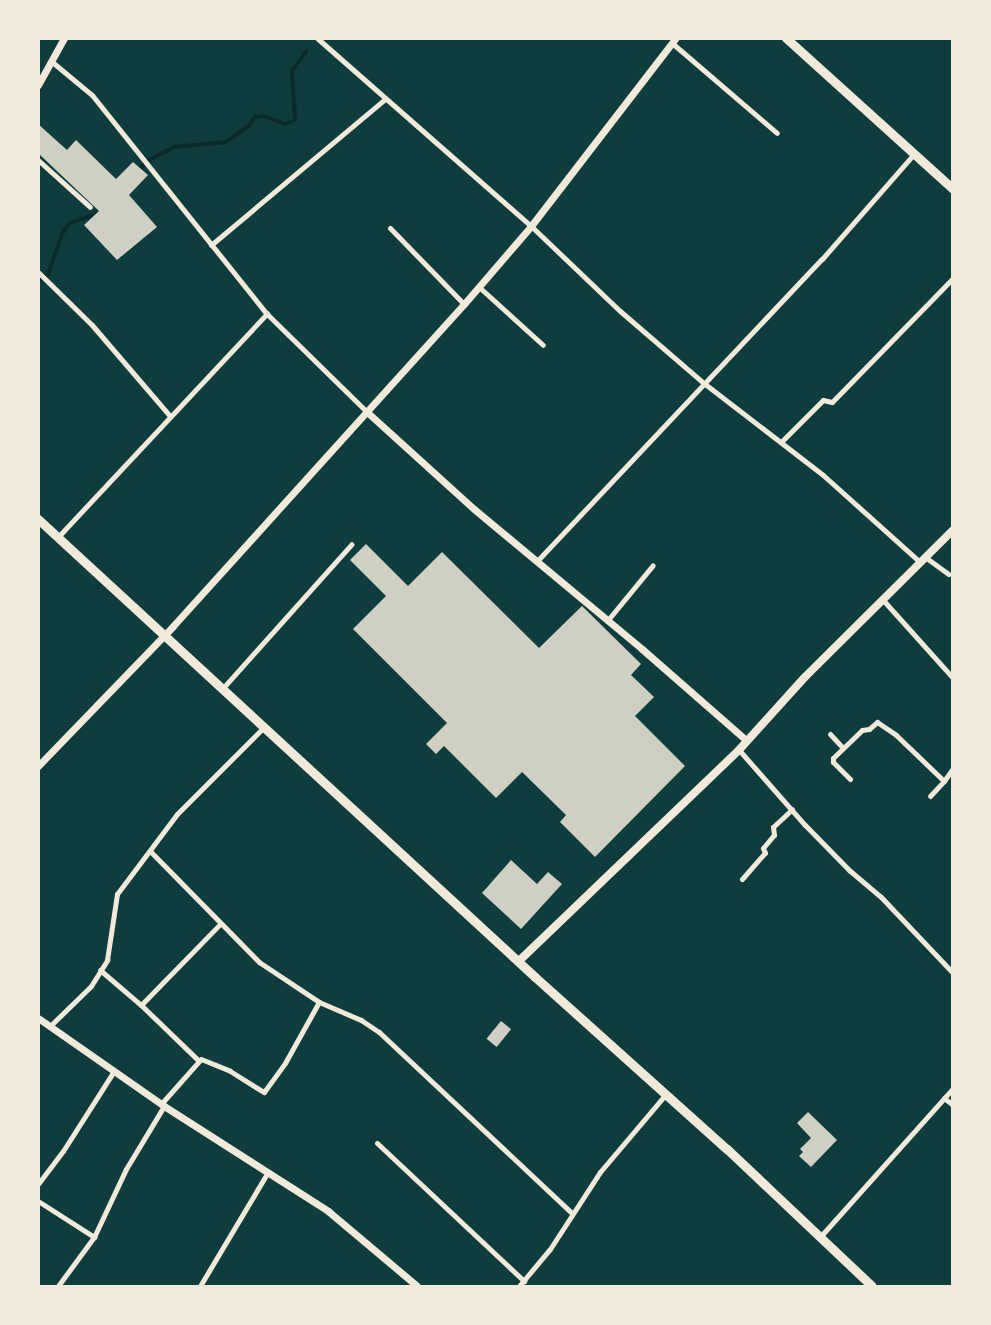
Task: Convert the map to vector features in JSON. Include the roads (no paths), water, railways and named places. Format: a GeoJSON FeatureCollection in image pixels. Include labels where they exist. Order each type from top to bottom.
{"type":"FeatureCollection","features":[{"type":"Feature","properties":{"kind":"main road"},"geometry":{"type":"LineString","coordinates":[[786,38],[953,189]]}},
{"type":"Feature","properties":{"kind":"main road"},"geometry":{"type":"LineString","coordinates":[[38,519],[224,687],[872,1286]]}},
{"type":"Feature","properties":{"kind":"main road"},"geometry":{"type":"LineString","coordinates":[[519,961],[738,750],[953,530]]}},
{"type":"Feature","properties":{"kind":"street"},"geometry":{"type":"LineString","coordinates":[[38,85],[64,38]]}},
{"type":"Feature","properties":{"kind":"street"},"geometry":{"type":"LineString","coordinates":[[317,38],[531,226],[620,311],[705,384],[782,441],[922,560],[948,574]]}},
{"type":"Feature","properties":{"kind":"street"},"geometry":{"type":"LineString","coordinates":[[38,766],[165,634],[479,287],[531,226],[674,41],[777,133]]}},
{"type":"Feature","properties":{"kind":"street"},"geometry":{"type":"LineString","coordinates":[[51,61],[92,95],[267,314],[367,412],[474,509],[746,740]]}},
{"type":"Feature","properties":{"kind":"street"},"geometry":{"type":"LineString","coordinates":[[211,245],[385,99]]}},
{"type":"Feature","properties":{"kind":"street"},"geometry":{"type":"LineString","coordinates":[[537,561],[705,384],[914,154]]}},
{"type":"Feature","properties":{"kind":"street"},"geometry":{"type":"LineString","coordinates":[[38,160],[90,206]]}},
{"type":"Feature","properties":{"kind":"street"},"geometry":{"type":"LineString","coordinates":[[390,228],[464,304]]}},
{"type":"Feature","properties":{"kind":"street"},"geometry":{"type":"LineString","coordinates":[[39,273],[92,325],[170,416]]}},
{"type":"Feature","properties":{"kind":"street"},"geometry":{"type":"LineString","coordinates":[[782,441],[823,400],[832,402],[953,278]]}},
{"type":"Feature","properties":{"kind":"street"},"geometry":{"type":"LineString","coordinates":[[479,287],[543,345]]}},
{"type":"Feature","properties":{"kind":"street"},"geometry":{"type":"LineString","coordinates":[[58,537],[267,314]]}},
{"type":"Feature","properties":{"kind":"street"},"geometry":{"type":"LineString","coordinates":[[224,687],[351,545]]}},
{"type":"Feature","properties":{"kind":"street"},"geometry":{"type":"LineString","coordinates":[[607,621],[653,565]]}},
{"type":"Feature","properties":{"kind":"street"},"geometry":{"type":"LineString","coordinates":[[883,600],[953,678]]}},
{"type":"Feature","properties":{"kind":"street"},"geometry":{"type":"LineString","coordinates":[[850,779],[832,760],[862,730],[880,722],[944,781]]}},
{"type":"Feature","properties":{"kind":"street"},"geometry":{"type":"LineString","coordinates":[[50,1026],[91,986],[107,960],[117,894],[177,814],[265,726]]}},
{"type":"Feature","properties":{"kind":"street"},"geometry":{"type":"LineString","coordinates":[[830,734],[843,748]]}},
{"type":"Feature","properties":{"kind":"street"},"geometry":{"type":"LineString","coordinates":[[738,750],[849,870],[881,897],[953,973]]}},
{"type":"Feature","properties":{"kind":"street"},"geometry":{"type":"LineString","coordinates":[[930,796],[953,768]]}},
{"type":"Feature","properties":{"kind":"street"},"geometry":{"type":"LineString","coordinates":[[743,880],[764,855],[763,848],[774,835],[774,824],[792,809]]}},
{"type":"Feature","properties":{"kind":"street"},"geometry":{"type":"LineString","coordinates":[[150,851],[259,962],[319,1002],[379,1032],[572,1213]]}},
{"type":"Feature","properties":{"kind":"street"},"geometry":{"type":"LineString","coordinates":[[141,1005],[220,924]]}},
{"type":"Feature","properties":{"kind":"street"},"geometry":{"type":"LineString","coordinates":[[100,970],[198,1060],[226,1068],[264,1092],[285,1063],[319,1002]]}},
{"type":"Feature","properties":{"kind":"street"},"geometry":{"type":"LineString","coordinates":[[38,1018],[162,1105],[328,1211],[417,1286]]}},
{"type":"Feature","properties":{"kind":"street"},"geometry":{"type":"LineString","coordinates":[[58,1286],[94,1237],[126,1168],[162,1105],[198,1060]]}},
{"type":"Feature","properties":{"kind":"street"},"geometry":{"type":"LineString","coordinates":[[38,1184],[64,1151],[114,1071]]}},
{"type":"Feature","properties":{"kind":"street"},"geometry":{"type":"LineString","coordinates":[[820,1237],[953,1088]]}},
{"type":"Feature","properties":{"kind":"street"},"geometry":{"type":"LineString","coordinates":[[377,1143],[522,1284],[550,1248],[600,1172],[666,1094]]}},
{"type":"Feature","properties":{"kind":"street"},"geometry":{"type":"LineString","coordinates":[[944,1098],[953,1105]]}},
{"type":"Feature","properties":{"kind":"street"},"geometry":{"type":"LineString","coordinates":[[201,1286],[268,1172]]}},
{"type":"Feature","properties":{"kind":"street"},"geometry":{"type":"LineString","coordinates":[[38,1201],[94,1237]]}},
{"type":"Feature","properties":{"kind":"street"},"geometry":{"type":"LineString","coordinates":[[63,1280],[70,1286]]}},
{"type":"Feature","properties":{"kind":"waterway"},"geometry":{"type":"LineString","coordinates":[[139,170],[147,161],[174,147],[226,142],[249,126],[255,117],[264,116],[286,124],[295,120],[292,71],[306,52]]}},
{"type":"Feature","properties":{"kind":"waterway"},"geometry":{"type":"LineString","coordinates":[[38,281],[48,274],[63,232],[70,223],[97,214]]}}]}
